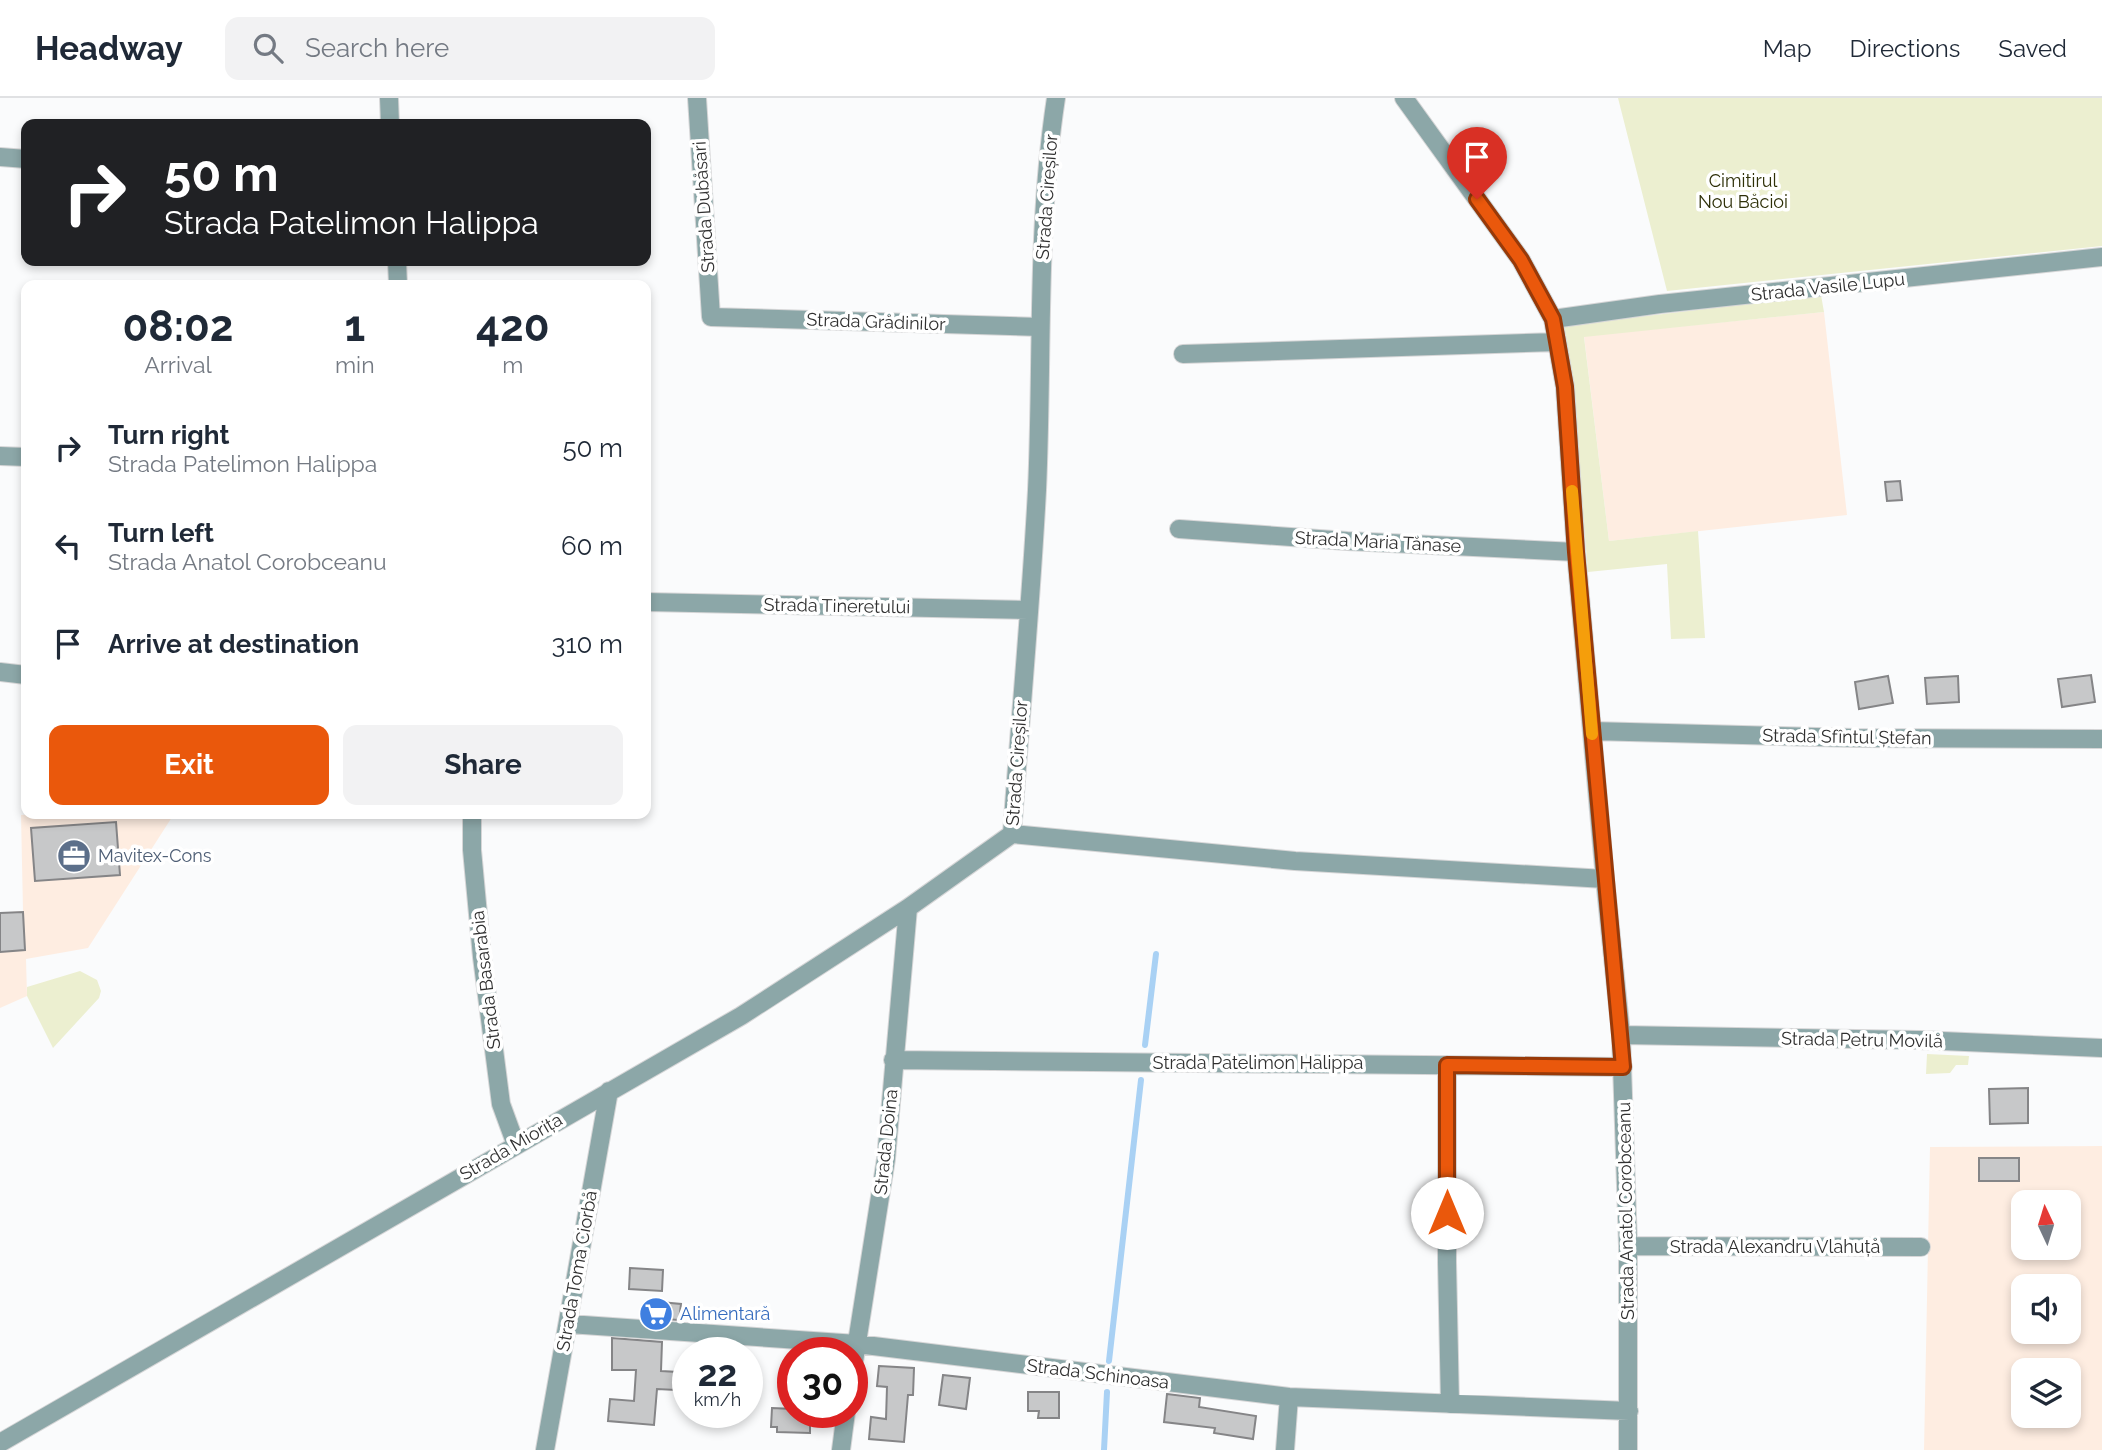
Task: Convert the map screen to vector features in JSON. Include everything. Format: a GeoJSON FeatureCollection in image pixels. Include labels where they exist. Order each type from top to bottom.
{"type":"FeatureCollection","features":[{"type":"Feature","properties":{"kind":"street"},"geometry":{"type":"LineString","coordinates":[[388,98],[390,119]]}},
{"type":"Feature","properties":{"kind":"street","name":"Strada Dubăsari"},"geometry":{"type":"LineString","coordinates":[[696,98],[711,317]]}},
{"type":"Feature","properties":{"kind":"street","name":"Strada Cireșilor"},"geometry":{"type":"LineString","coordinates":[[1056,98],[1048,153],[1040,327],[1037,489],[1012,834],[1295,861],[1605,879]]}},
{"type":"Feature","properties":{"kind":"street","name":"Strada Anatol Corobceanu"},"geometry":{"type":"LineString","coordinates":[[1404,98],[1521,260],[1553,319],[1558,342],[1565,387],[1576,552],[1621,1035],[1628,1246],[1628,1450]]}},
{"type":"Feature","properties":{"kind":"street"},"geometry":{"type":"LineString","coordinates":[[0,157],[21,159]]}},
{"type":"Feature","properties":{"kind":"street","name":"Strada Vasile Lupu"},"geometry":{"type":"LineString","coordinates":[[1553,319],[1660,304],[2102,257]]}},
{"type":"Feature","properties":{"kind":"street","name":"Strada Grădinilor"},"geometry":{"type":"LineString","coordinates":[[711,317],[1040,327]]}},
{"type":"Feature","properties":{"kind":"street"},"geometry":{"type":"LineString","coordinates":[[1183,354],[1558,342]]}},
{"type":"Feature","properties":{"kind":"street"},"geometry":{"type":"LineString","coordinates":[[0,456],[21,457]]}},
{"type":"Feature","properties":{"kind":"street","name":"Strada Maria Tănase"},"geometry":{"type":"LineString","coordinates":[[1179,529],[1347,541],[1576,552]]}},
{"type":"Feature","properties":{"kind":"street","name":"Strada Tineretului"},"geometry":{"type":"LineString","coordinates":[[651,602],[1028,610]]}},
{"type":"Feature","properties":{"kind":"street"},"geometry":{"type":"LineString","coordinates":[[0,672],[21,674]]}},
{"type":"Feature","properties":{"kind":"street","name":"Strada Sfîntul Ștefan"},"geometry":{"type":"LineString","coordinates":[[1592,731],[1855,738],[2102,739]]}},
{"type":"Feature","properties":{"kind":"street","name":"Strada Basarabia"},"geometry":{"type":"LineString","coordinates":[[472,819],[472,850],[482,957],[501,1104],[516,1144]]}},
{"type":"Feature","properties":{"kind":"street","name":"Strada Miorița"},"geometry":{"type":"LineString","coordinates":[[0,1443],[741,1016],[908,908],[1012,834]]}},
{"type":"Feature","properties":{"kind":"street","name":"Strada Doina"},"geometry":{"type":"LineString","coordinates":[[858,1337],[886,1159],[908,908]]}},
{"type":"Feature","properties":{"kind":"street","name":"Strada Petru Movilă"},"geometry":{"type":"LineString","coordinates":[[1621,1035],[1919,1040],[2102,1048]]}},
{"type":"Feature","properties":{"kind":"street","name":"Strada Patelimon Halippa"},"geometry":{"type":"LineString","coordinates":[[894,1060],[1623,1067]]}},
{"type":"Feature","properties":{"kind":"street"},"geometry":{"type":"LineString","coordinates":[[1447,1065],[1450,1404]]}},
{"type":"Feature","properties":{"kind":"street","name":"Strada Toma Ciorbă"},"geometry":{"type":"LineString","coordinates":[[545,1450],[609,1091]]}},
{"type":"Feature","properties":{"kind":"street","name":"Strada Alexandru Vlahuță"},"geometry":{"type":"LineString","coordinates":[[1628,1246],[1921,1247]]}},
{"type":"Feature","properties":{"kind":"street","name":"Strada Schinoasa"},"geometry":{"type":"LineString","coordinates":[[569,1324],[777,1338]]}},
{"type":"Feature","properties":{"kind":"street","name":"Strada Schinoasa"},"geometry":{"type":"LineString","coordinates":[[868,1345],[1289,1397],[1629,1411]]}},
{"type":"Feature","properties":{"kind":"street"},"geometry":{"type":"LineString","coordinates":[[1285,1450],[1289,1397]]}},
{"type":"Feature","properties":{"kind":"street"},"geometry":{"type":"LineString","coordinates":[[841,1450],[844,1428]]}},
{"type":"Feature","properties":{"kind":"shaded area"},"geometry":{"type":"Polygon","coordinates":[[[1824,312],[1847,515],[1609,541],[1584,336],[1824,312]]]}},
{"type":"Feature","properties":{"kind":"shaded area","name":"Mavitex-Cons"},"geometry":{"type":"Polygon","coordinates":[[[21,819],[171,819],[88,948],[26,959],[27,996],[0,1008],[0,913],[23,911],[21,819]]]}},
{"type":"Feature","properties":{"kind":"shaded area"},"geometry":{"type":"Polygon","coordinates":[[[2102,1146],[2102,1450],[1924,1450],[1930,1147],[2102,1146]]]}},
{"type":"Feature","properties":{"kind":"green space","name":"Cimitirul Nou Băcioi"},"geometry":{"type":"Polygon","coordinates":[[[1618,98],[2102,98],[2102,246],[1667,291],[1618,98]]]}},
{"type":"Feature","properties":{"kind":"green space"},"geometry":{"type":"Polygon","coordinates":[[[1821,295],[1824,312],[1584,337],[1609,541],[1698,531],[1705,638],[1671,639],[1667,564],[1588,572],[1573,396],[1563,326],[1821,295]]]}},
{"type":"Feature","properties":{"kind":"green space"},"geometry":{"type":"Polygon","coordinates":[[[80,971],[97,980],[101,991],[99,998],[53,1048],[27,996],[27,987],[80,971]]]}},
{"type":"Feature","properties":{"kind":"green space"},"geometry":{"type":"Polygon","coordinates":[[[1927,1054],[1969,1056],[1968,1065],[1956,1065],[1950,1073],[1926,1074],[1927,1054]]]}},
{"type":"Feature","properties":{"kind":"building"},"geometry":{"type":"Polygon","coordinates":[[[1900,481],[1902,500],[1887,501],[1885,482],[1900,481]]]}},
{"type":"Feature","properties":{"kind":"building"},"geometry":{"type":"Polygon","coordinates":[[[2091,675],[2095,702],[2062,707],[2058,679],[2091,675]]]}},
{"type":"Feature","properties":{"kind":"building"},"geometry":{"type":"Polygon","coordinates":[[[1888,676],[1893,703],[1859,709],[1855,682],[1888,676]]]}},
{"type":"Feature","properties":{"kind":"building"},"geometry":{"type":"Polygon","coordinates":[[[1958,676],[1959,702],[1927,704],[1925,678],[1958,676]]]}},
{"type":"Feature","properties":{"kind":"building"},"geometry":{"type":"Polygon","coordinates":[[[116,822],[120,875],[35,881],[31,828],[116,822]]]}},
{"type":"Feature","properties":{"kind":"building"},"geometry":{"type":"Polygon","coordinates":[[[23,912],[25,950],[0,952],[0,913],[23,912]]]}},
{"type":"Feature","properties":{"kind":"building"},"geometry":{"type":"Polygon","coordinates":[[[2028,1088],[2028,1123],[1990,1124],[1989,1089],[2028,1088]]]}},
{"type":"Feature","properties":{"kind":"building"},"geometry":{"type":"Polygon","coordinates":[[[1979,1158],[2019,1158],[2019,1181],[1979,1181],[1979,1158]]]}},
{"type":"Feature","properties":{"kind":"building"},"geometry":{"type":"Polygon","coordinates":[[[630,1268],[663,1270],[662,1291],[629,1289],[630,1268]]]}},
{"type":"Feature","properties":{"kind":"building"},"geometry":{"type":"Polygon","coordinates":[[[649,1301],[681,1304],[679,1320],[647,1318],[649,1301]]]}},
{"type":"Feature","properties":{"kind":"building"},"geometry":{"type":"Polygon","coordinates":[[[612,1338],[662,1342],[661,1371],[672,1372],[672,1390],[657,1389],[654,1425],[608,1421],[610,1399],[634,1401],[636,1370],[612,1370],[612,1338]]]}},
{"type":"Feature","properties":{"kind":"building"},"geometry":{"type":"Polygon","coordinates":[[[879,1366],[914,1368],[913,1395],[908,1395],[904,1442],[869,1439],[871,1417],[886,1419],[887,1387],[877,1386],[879,1366]]]}},
{"type":"Feature","properties":{"kind":"building"},"geometry":{"type":"Polygon","coordinates":[[[943,1375],[970,1378],[966,1409],[939,1405],[943,1375]]]}},
{"type":"Feature","properties":{"kind":"building"},"geometry":{"type":"Polygon","coordinates":[[[1028,1392],[1059,1392],[1059,1418],[1038,1418],[1039,1411],[1028,1411],[1028,1392]]]}},
{"type":"Feature","properties":{"kind":"building"},"geometry":{"type":"Polygon","coordinates":[[[1167,1394],[1200,1398],[1199,1407],[1256,1416],[1253,1439],[1214,1433],[1215,1428],[1164,1422],[1167,1394]]]}},
{"type":"Feature","properties":{"kind":"building"},"geometry":{"type":"Polygon","coordinates":[[[772,1408],[777,1408],[777,1427],[771,1427],[772,1408]]]}},
{"type":"Feature","properties":{"kind":"building"},"geometry":{"type":"Polygon","coordinates":[[[777,1428],[810,1428],[810,1433],[777,1432],[777,1428]]]}},
{"type":"Feature","properties":{"kind":"waterway"},"geometry":{"type":"LineString","coordinates":[[1145,1045],[1156,954]]}},
{"type":"Feature","properties":{"kind":"waterway"},"geometry":{"type":"LineString","coordinates":[[1109,1361],[1141,1080]]}},
{"type":"Feature","properties":{"kind":"waterway"},"geometry":{"type":"LineString","coordinates":[[1104,1450],[1107,1392]]}},
{"type":"Feature","properties":{"kind":"slow traffic"},"geometry":{"type":"LineString","coordinates":[[1572,491],[1592,734]]}},
{"type":"Feature","properties":{"kind":"place","name":"Mavitex-Cons"},"geometry":{"type":"Point","coordinates":[74,856]}},
{"type":"Feature","properties":{"kind":"place","name":"Alimentară"},"geometry":{"type":"Point","coordinates":[656,1314]}},
{"type":"Feature","properties":{"kind":"route"},"geometry":{"type":"LineString","coordinates":[[1447,1213],[1447,1065],[1623,1067],[1576,552],[1565,387],[1553,319],[1521,260],[1477,199]]}}]}
